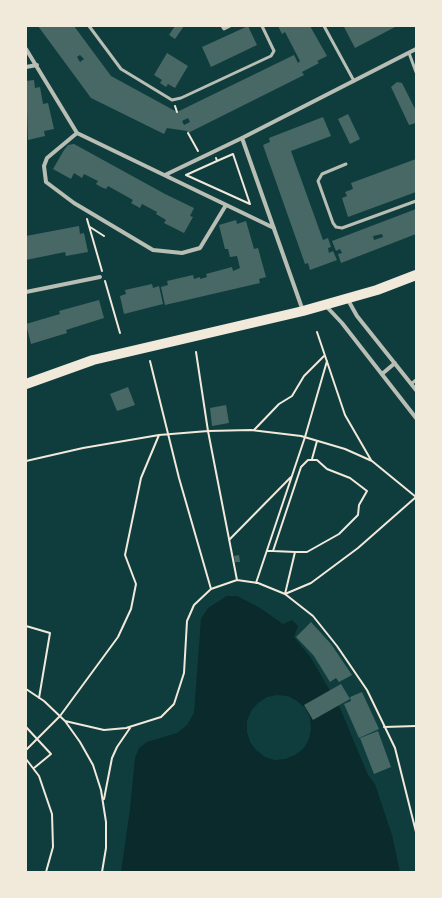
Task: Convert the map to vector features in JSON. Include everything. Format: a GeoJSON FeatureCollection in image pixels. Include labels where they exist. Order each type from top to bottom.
{"type":"FeatureCollection","features":[{"type":"Feature","properties":{"kind":"main road"},"geometry":{"type":"LineString","coordinates":[[26,384],[93,360],[325,305],[416,275]]}},
{"type":"Feature","properties":{"kind":"street"},"geometry":{"type":"LineString","coordinates":[[26,49],[77,132],[274,228]]}},
{"type":"Feature","properties":{"kind":"street"},"geometry":{"type":"LineString","coordinates":[[165,175],[242,138],[416,49]]}},
{"type":"Feature","properties":{"kind":"street"},"geometry":{"type":"LineString","coordinates":[[26,67],[37,65]]}},
{"type":"Feature","properties":{"kind":"street"},"geometry":{"type":"LineString","coordinates":[[77,132],[47,158],[44,166],[45,180],[74,203],[153,250],[182,253],[200,248],[226,205]]}},
{"type":"Feature","properties":{"kind":"street"},"geometry":{"type":"LineString","coordinates":[[242,138],[302,311]]}},
{"type":"Feature","properties":{"kind":"street"},"geometry":{"type":"LineString","coordinates":[[26,292],[100,277]]}},
{"type":"Feature","properties":{"kind":"street"},"geometry":{"type":"LineString","coordinates":[[347,299],[357,316],[416,390]]}},
{"type":"Feature","properties":{"kind":"street"},"geometry":{"type":"LineString","coordinates":[[325,305],[414,413],[416,418]]}},
{"type":"Feature","properties":{"kind":"street"},"geometry":{"type":"LineString","coordinates":[[382,374],[395,363]]}},
{"type":"Feature","properties":{"kind":"lane"},"geometry":{"type":"LineString","coordinates":[[89,26],[121,70],[172,100],[181,98],[271,56],[274,51],[262,26]]}},
{"type":"Feature","properties":{"kind":"lane"},"geometry":{"type":"LineString","coordinates":[[223,28],[230,26]]}},
{"type":"Feature","properties":{"kind":"lane"},"geometry":{"type":"LineString","coordinates":[[326,26],[354,81]]}},
{"type":"Feature","properties":{"kind":"lane"},"geometry":{"type":"LineString","coordinates":[[408,53],[416,72]]}},
{"type":"Feature","properties":{"kind":"lane"},"geometry":{"type":"LineString","coordinates":[[346,164],[322,174],[318,181],[333,223],[336,227],[342,228],[416,201]]}},
{"type":"Feature","properties":{"kind":"lane"},"geometry":{"type":"LineString","coordinates":[[411,384],[416,380]]}},
{"type":"Feature","properties":{"kind":"path"},"geometry":{"type":"LineString","coordinates":[[188,133],[201,158]]}},
{"type":"Feature","properties":{"kind":"path"},"geometry":{"type":"LineString","coordinates":[[214,152],[217,161]]}},
{"type":"Feature","properties":{"kind":"path"},"geometry":{"type":"LineString","coordinates":[[233,154],[250,204],[186,175],[217,161],[233,154]]}},
{"type":"Feature","properties":{"kind":"path"},"geometry":{"type":"LineString","coordinates":[[89,226],[104,236]]}},
{"type":"Feature","properties":{"kind":"path"},"geometry":{"type":"LineString","coordinates":[[317,332],[345,415],[372,462]]}},
{"type":"Feature","properties":{"kind":"path"},"geometry":{"type":"LineString","coordinates":[[196,352],[208,431],[236,580]]}},
{"type":"Feature","properties":{"kind":"path"},"geometry":{"type":"LineString","coordinates":[[254,430],[279,404],[292,396],[304,376],[325,356]]}},
{"type":"Feature","properties":{"kind":"path"},"geometry":{"type":"LineString","coordinates":[[150,361],[179,478],[211,589]]}},
{"type":"Feature","properties":{"kind":"path"},"geometry":{"type":"LineString","coordinates":[[256,583],[306,437],[327,361]]}},
{"type":"Feature","properties":{"kind":"path"},"geometry":{"type":"LineString","coordinates":[[26,461],[83,448],[159,435],[208,431],[254,430],[306,437],[345,449],[372,462],[416,497],[358,548],[311,583],[285,594]]}},
{"type":"Feature","properties":{"kind":"path"},"geometry":{"type":"LineString","coordinates":[[26,750],[60,716],[118,637],[131,609],[136,584],[125,555],[141,478],[159,435]]}},
{"type":"Feature","properties":{"kind":"path"},"geometry":{"type":"LineString","coordinates":[[312,459],[317,441]]}},
{"type":"Feature","properties":{"kind":"path"},"geometry":{"type":"LineString","coordinates":[[267,551],[307,552],[339,534],[358,515],[359,505],[367,493],[365,488],[356,481],[333,472],[320,462],[312,459],[308,460],[301,467],[273,551]]}},
{"type":"Feature","properties":{"kind":"path"},"geometry":{"type":"LineString","coordinates":[[229,540],[293,475]]}},
{"type":"Feature","properties":{"kind":"path"},"geometry":{"type":"LineString","coordinates":[[285,594],[295,552]]}},
{"type":"Feature","properties":{"kind":"path"},"geometry":{"type":"LineString","coordinates":[[65,722],[104,730],[131,726],[161,717],[174,704],[184,673],[187,621],[194,605],[211,589],[236,580],[256,583],[285,594],[313,616],[337,646],[367,690],[395,748],[416,832]]}},
{"type":"Feature","properties":{"kind":"path"},"geometry":{"type":"LineString","coordinates":[[26,626],[50,633],[39,698]]}},
{"type":"Feature","properties":{"kind":"path"},"geometry":{"type":"LineString","coordinates":[[26,689],[60,716],[77,737],[90,759],[104,802],[107,835],[102,872]]}},
{"type":"Feature","properties":{"kind":"path"},"geometry":{"type":"LineString","coordinates":[[104,802],[112,758],[117,747],[131,726]]}},
{"type":"Feature","properties":{"kind":"path"},"geometry":{"type":"LineString","coordinates":[[384,727],[416,726]]}},
{"type":"Feature","properties":{"kind":"path"},"geometry":{"type":"LineString","coordinates":[[26,727],[51,754],[34,768]]}},
{"type":"Feature","properties":{"kind":"path"},"geometry":{"type":"LineString","coordinates":[[26,759],[34,768],[48,796],[54,824],[53,848],[46,872]]}},
{"type":"Feature","properties":{"kind":"water"},"geometry":{"type":"Polygon","coordinates":[[[227,596],[237,596],[260,608],[283,624],[292,620],[298,626],[294,637],[311,658],[340,708],[368,775],[375,784],[392,835],[400,872],[121,872],[130,809],[135,758],[139,748],[147,742],[177,733],[187,725],[194,713],[201,619],[208,608],[227,596]],[[277,695],[267,697],[258,703],[251,711],[247,721],[247,732],[250,742],[256,750],[265,757],[275,760],[285,759],[295,755],[304,748],[309,739],[311,729],[310,718],[305,708],[288,696],[277,695]]]}},
{"type":"Feature","properties":{"kind":"building"},"geometry":{"type":"Polygon","coordinates":[[[38,26],[74,26],[111,76],[177,112],[294,55],[298,63],[300,61],[285,32],[282,34],[278,26],[310,26],[327,56],[317,61],[319,63],[302,72],[304,75],[188,133],[187,131],[167,128],[164,134],[91,98],[38,26]],[[80,55],[77,57],[80,62],[84,59],[80,55]],[[188,118],[182,121],[184,125],[190,122],[188,118]]]}},
{"type":"Feature","properties":{"kind":"building"},"geometry":{"type":"Polygon","coordinates":[[[175,26],[184,26],[175,39],[169,35],[175,26]]]}},
{"type":"Feature","properties":{"kind":"building"},"geometry":{"type":"Polygon","coordinates":[[[248,26],[257,45],[211,67],[202,47],[248,26]]]}},
{"type":"Feature","properties":{"kind":"building"},"geometry":{"type":"Polygon","coordinates":[[[397,26],[355,48],[344,27],[397,26]]]}},
{"type":"Feature","properties":{"kind":"building"},"geometry":{"type":"Polygon","coordinates":[[[167,53],[188,66],[175,88],[168,84],[166,87],[160,83],[162,80],[154,75],[167,53]]]}},
{"type":"Feature","properties":{"kind":"building"},"geometry":{"type":"Polygon","coordinates":[[[34,80],[35,88],[40,87],[43,104],[48,103],[54,129],[44,131],[45,136],[28,140],[26,81],[34,80]]]}},
{"type":"Feature","properties":{"kind":"building"},"geometry":{"type":"Polygon","coordinates":[[[397,82],[402,83],[416,111],[416,123],[409,125],[391,87],[397,82]]]}},
{"type":"Feature","properties":{"kind":"building"},"geometry":{"type":"Polygon","coordinates":[[[348,114],[360,139],[350,144],[338,119],[348,114]]]}},
{"type":"Feature","properties":{"kind":"building"},"geometry":{"type":"Polygon","coordinates":[[[323,117],[331,136],[291,151],[323,240],[328,238],[331,247],[328,248],[329,253],[333,251],[337,260],[310,270],[308,263],[305,264],[263,145],[270,142],[269,138],[323,117]]]}},
{"type":"Feature","properties":{"kind":"building"},"geometry":{"type":"Polygon","coordinates":[[[74,144],[165,194],[194,208],[190,216],[193,217],[184,233],[164,223],[166,220],[156,214],[157,212],[142,204],[140,208],[131,203],[133,200],[108,186],[106,189],[101,187],[96,184],[98,181],[84,174],[82,178],[74,173],[71,179],[53,169],[68,145],[74,144]]]}},
{"type":"Feature","properties":{"kind":"building"},"geometry":{"type":"Polygon","coordinates":[[[416,159],[416,192],[348,217],[342,198],[347,196],[345,192],[353,189],[351,183],[416,159]]]}},
{"type":"Feature","properties":{"kind":"building"},"geometry":{"type":"Polygon","coordinates":[[[416,209],[416,234],[341,263],[338,254],[342,253],[340,249],[336,251],[332,241],[416,209]],[[382,234],[373,236],[374,240],[383,237],[382,234]]]}},
{"type":"Feature","properties":{"kind":"building"},"geometry":{"type":"Polygon","coordinates":[[[236,220],[237,224],[246,221],[254,249],[258,248],[266,277],[259,279],[260,283],[165,305],[161,287],[168,285],[167,281],[193,275],[194,279],[200,277],[200,279],[207,277],[206,274],[232,267],[233,271],[240,268],[237,256],[230,257],[228,249],[225,249],[219,225],[236,220]]]}},
{"type":"Feature","properties":{"kind":"building"},"geometry":{"type":"Polygon","coordinates":[[[79,226],[80,234],[84,233],[88,252],[66,256],[65,252],[26,260],[26,236],[79,226]]]}},
{"type":"Feature","properties":{"kind":"building"},"geometry":{"type":"Polygon","coordinates":[[[152,284],[153,288],[159,286],[163,304],[124,314],[120,296],[126,294],[125,290],[152,284]]]}},
{"type":"Feature","properties":{"kind":"building"},"geometry":{"type":"Polygon","coordinates":[[[99,300],[104,318],[66,330],[67,333],[31,344],[26,324],[60,314],[59,311],[99,300]]]}},
{"type":"Feature","properties":{"kind":"building"},"geometry":{"type":"Polygon","coordinates":[[[128,387],[135,405],[117,411],[110,394],[128,387]]]}},
{"type":"Feature","properties":{"kind":"building"},"geometry":{"type":"Polygon","coordinates":[[[226,405],[229,423],[212,426],[210,408],[226,405]]]}},
{"type":"Feature","properties":{"kind":"building"},"geometry":{"type":"Polygon","coordinates":[[[239,555],[240,562],[235,562],[234,556],[239,555]]]}},
{"type":"Feature","properties":{"kind":"building"},"geometry":{"type":"Polygon","coordinates":[[[311,622],[331,644],[352,675],[339,682],[336,678],[330,682],[314,656],[296,637],[311,622]]]}},
{"type":"Feature","properties":{"kind":"building"},"geometry":{"type":"Polygon","coordinates":[[[341,684],[350,699],[313,720],[304,705],[341,684]]]}},
{"type":"Feature","properties":{"kind":"building"},"geometry":{"type":"Polygon","coordinates":[[[362,692],[379,729],[359,738],[344,704],[351,701],[350,697],[362,692]]]}},
{"type":"Feature","properties":{"kind":"building"},"geometry":{"type":"Polygon","coordinates":[[[378,731],[391,767],[374,774],[360,738],[378,731]]]}}]}
